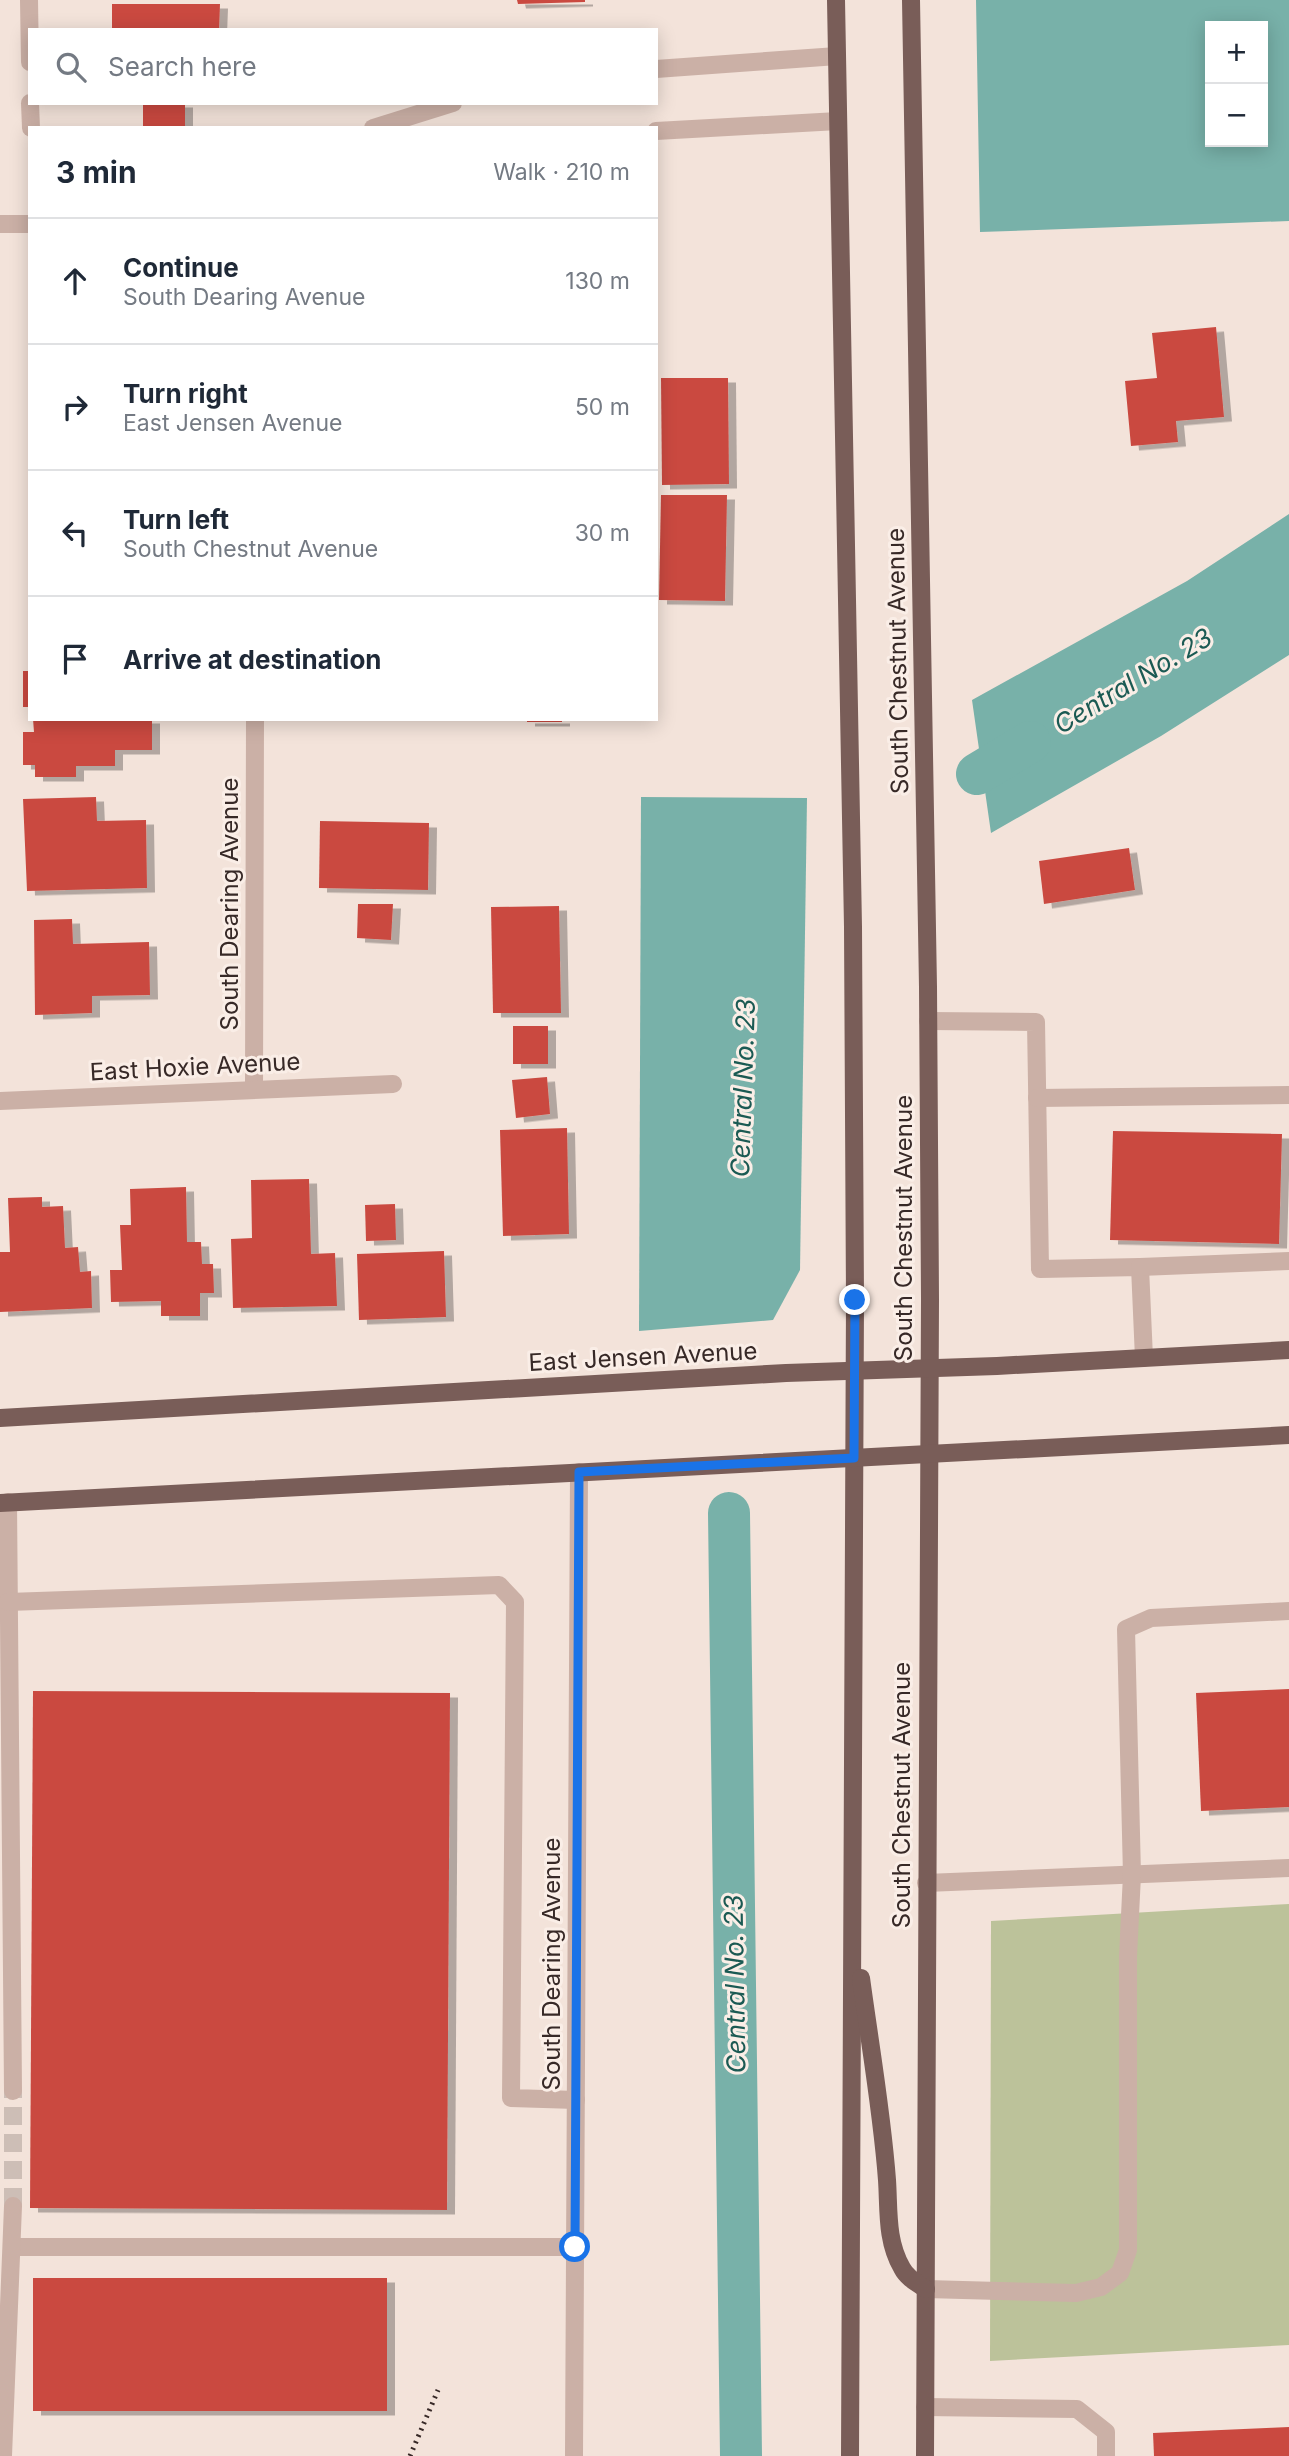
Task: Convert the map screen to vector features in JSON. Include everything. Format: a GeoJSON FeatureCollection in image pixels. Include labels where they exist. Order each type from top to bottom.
{"type":"FeatureCollection","features":[{"type":"Feature","properties":{"kind":"main road","name":"South Chestnut Avenue"},"geometry":{"type":"LineString","coordinates":[[836,0],[852,899],[855,1371],[852,1909]]}},
{"type":"Feature","properties":{"kind":"main road","name":"South Chestnut Avenue"},"geometry":{"type":"LineString","coordinates":[[911,0],[928,1021],[925,2456]]}},
{"type":"Feature","properties":{"kind":"main road","name":"East Jensen Avenue"},"geometry":{"type":"LineString","coordinates":[[0,1418],[1289,1350]]}},
{"type":"Feature","properties":{"kind":"main road"},"geometry":{"type":"LineString","coordinates":[[4,1503],[1289,1435]]}},
{"type":"Feature","properties":{"kind":"main road"},"geometry":{"type":"LineString","coordinates":[[852,1909],[887,2180],[890,2230],[902,2269],[910,2279],[926,2289]]}},
{"type":"Feature","properties":{"kind":"main road"},"geometry":{"type":"LineString","coordinates":[[850,2456],[852,1909]]}},
{"type":"Feature","properties":{"kind":"street"},"geometry":{"type":"LineString","coordinates":[[29,0],[29,28]]}},
{"type":"Feature","properties":{"kind":"street"},"geometry":{"type":"LineString","coordinates":[[658,69],[837,56]]}},
{"type":"Feature","properties":{"kind":"street"},"geometry":{"type":"LineString","coordinates":[[30,105],[31,126]]}},
{"type":"Feature","properties":{"kind":"street"},"geometry":{"type":"LineString","coordinates":[[379,126],[447,105]]}},
{"type":"Feature","properties":{"kind":"street"},"geometry":{"type":"LineString","coordinates":[[658,131],[838,121]]}},
{"type":"Feature","properties":{"kind":"street"},"geometry":{"type":"LineString","coordinates":[[0,224],[28,224]]}},
{"type":"Feature","properties":{"kind":"street","name":"South Dearing Avenue"},"geometry":{"type":"LineString","coordinates":[[254,1088],[255,721]]}},
{"type":"Feature","properties":{"kind":"street"},"geometry":{"type":"LineString","coordinates":[[928,1021],[1036,1022],[1040,1269],[1289,1261]]}},
{"type":"Feature","properties":{"kind":"street","name":"East Hoxie Avenue"},"geometry":{"type":"LineString","coordinates":[[0,1101],[393,1084]]}},
{"type":"Feature","properties":{"kind":"street"},"geometry":{"type":"LineString","coordinates":[[1037,1098],[1289,1095]]}},
{"type":"Feature","properties":{"kind":"street"},"geometry":{"type":"LineString","coordinates":[[1140,1267],[1144,1358]]}},
{"type":"Feature","properties":{"kind":"street","name":"South Dearing Avenue"},"geometry":{"type":"LineString","coordinates":[[574,2456],[579,1472]]}},
{"type":"Feature","properties":{"kind":"street"},"geometry":{"type":"LineString","coordinates":[[4,1503],[8,1602],[13,2091]]}},
{"type":"Feature","properties":{"kind":"street"},"geometry":{"type":"LineString","coordinates":[[8,1602],[499,1586],[515,1602],[510,2098],[576,2100]]}},
{"type":"Feature","properties":{"kind":"street"},"geometry":{"type":"LineString","coordinates":[[926,2289],[1076,2293],[1101,2287],[1120,2273],[1128,2250],[1128,1955],[1132,1875],[1126,1629],[1151,1618],[1289,1611]]}},
{"type":"Feature","properties":{"kind":"street"},"geometry":{"type":"LineString","coordinates":[[926,1883],[1289,1868]]}},
{"type":"Feature","properties":{"kind":"street"},"geometry":{"type":"LineString","coordinates":[[2,2456],[13,2206]]}},
{"type":"Feature","properties":{"kind":"street"},"geometry":{"type":"LineString","coordinates":[[12,2247],[575,2247]]}},
{"type":"Feature","properties":{"kind":"street"},"geometry":{"type":"LineString","coordinates":[[925,2406],[1077,2409],[1106,2432],[1106,2456]]}},
{"type":"Feature","properties":{"kind":"green space"},"geometry":{"type":"Polygon","coordinates":[[[1289,1904],[1289,2345],[990,2361],[991,1921],[1289,1904]]]}},
{"type":"Feature","properties":{"kind":"water"},"geometry":{"type":"Polygon","coordinates":[[[976,0],[1289,0],[1289,221],[980,232],[976,0]]]}},
{"type":"Feature","properties":{"kind":"water"},"geometry":{"type":"Polygon","coordinates":[[[1289,514],[1289,655],[1161,736],[991,833],[972,700],[1187,581],[1289,514]]]}},
{"type":"Feature","properties":{"kind":"water"},"geometry":{"type":"Polygon","coordinates":[[[641,797],[807,798],[800,1270],[773,1320],[639,1331],[641,797]]]}},
{"type":"Feature","properties":{"kind":"building"},"geometry":{"type":"Polygon","coordinates":[[[517,0],[585,0],[585,2],[518,4],[517,0]]]}},
{"type":"Feature","properties":{"kind":"building"},"geometry":{"type":"Polygon","coordinates":[[[112,4],[220,4],[219,28],[112,28],[112,4]]]}},
{"type":"Feature","properties":{"kind":"building"},"geometry":{"type":"Polygon","coordinates":[[[143,105],[185,105],[185,126],[143,126],[143,105]]]}},
{"type":"Feature","properties":{"kind":"building"},"geometry":{"type":"Polygon","coordinates":[[[1216,327],[1224,417],[1176,421],[1178,442],[1131,446],[1125,381],[1157,378],[1152,333],[1216,327]]]}},
{"type":"Feature","properties":{"kind":"building"},"geometry":{"type":"Polygon","coordinates":[[[661,378],[728,378],[729,484],[662,485],[661,378]]]}},
{"type":"Feature","properties":{"kind":"building"},"geometry":{"type":"Polygon","coordinates":[[[661,495],[727,495],[725,601],[659,600],[661,495]]]}},
{"type":"Feature","properties":{"kind":"building"},"geometry":{"type":"Polygon","coordinates":[[[23,671],[28,671],[28,707],[23,707],[23,671]]]}},
{"type":"Feature","properties":{"kind":"building"},"geometry":{"type":"Polygon","coordinates":[[[33,721],[152,721],[152,750],[115,750],[115,766],[76,766],[76,777],[35,777],[35,765],[23,765],[23,732],[34,732],[33,721]]]}},
{"type":"Feature","properties":{"kind":"building"},"geometry":{"type":"Polygon","coordinates":[[[527,721],[562,721],[562,722],[527,721]]]}},
{"type":"Feature","properties":{"kind":"building"},"geometry":{"type":"Polygon","coordinates":[[[96,797],[97,821],[146,820],[147,888],[27,891],[23,799],[96,797]]]}},
{"type":"Feature","properties":{"kind":"building"},"geometry":{"type":"Polygon","coordinates":[[[320,821],[429,823],[428,890],[319,888],[320,821]]]}},
{"type":"Feature","properties":{"kind":"building"},"geometry":{"type":"Polygon","coordinates":[[[1129,848],[1135,890],[1044,904],[1039,861],[1129,848]]]}},
{"type":"Feature","properties":{"kind":"building"},"geometry":{"type":"Polygon","coordinates":[[[358,904],[393,904],[391,940],[357,938],[358,904]]]}},
{"type":"Feature","properties":{"kind":"building"},"geometry":{"type":"Polygon","coordinates":[[[559,906],[561,1013],[493,1013],[491,907],[559,906]]]}},
{"type":"Feature","properties":{"kind":"building"},"geometry":{"type":"Polygon","coordinates":[[[72,919],[73,944],[149,942],[150,995],[92,996],[92,1013],[35,1015],[34,920],[72,919]]]}},
{"type":"Feature","properties":{"kind":"building"},"geometry":{"type":"Polygon","coordinates":[[[513,1026],[548,1026],[548,1064],[513,1064],[513,1026]]]}},
{"type":"Feature","properties":{"kind":"building"},"geometry":{"type":"Polygon","coordinates":[[[547,1077],[550,1114],[516,1118],[512,1080],[547,1077]]]}},
{"type":"Feature","properties":{"kind":"building"},"geometry":{"type":"Polygon","coordinates":[[[567,1128],[569,1234],[503,1236],[500,1130],[567,1128]]]}},
{"type":"Feature","properties":{"kind":"building"},"geometry":{"type":"Polygon","coordinates":[[[1113,1131],[1282,1134],[1279,1244],[1110,1240],[1113,1131]]]}},
{"type":"Feature","properties":{"kind":"building"},"geometry":{"type":"Polygon","coordinates":[[[309,1179],[311,1254],[335,1253],[337,1306],[233,1308],[231,1239],[252,1238],[251,1180],[309,1179]]]}},
{"type":"Feature","properties":{"kind":"building"},"geometry":{"type":"Polygon","coordinates":[[[186,1187],[187,1242],[201,1242],[202,1264],[213,1264],[214,1293],[200,1293],[200,1316],[161,1316],[161,1301],[111,1302],[110,1270],[122,1270],[120,1225],[131,1225],[130,1189],[186,1187]]]}},
{"type":"Feature","properties":{"kind":"building"},"geometry":{"type":"Polygon","coordinates":[[[42,1197],[42,1207],[63,1206],[65,1248],[78,1247],[80,1272],[91,1271],[92,1308],[0,1312],[0,1252],[10,1252],[8,1198],[42,1197]]]}},
{"type":"Feature","properties":{"kind":"building"},"geometry":{"type":"Polygon","coordinates":[[[395,1204],[396,1240],[366,1241],[365,1205],[395,1204]]]}},
{"type":"Feature","properties":{"kind":"building"},"geometry":{"type":"Polygon","coordinates":[[[444,1251],[446,1317],[359,1320],[357,1254],[444,1251]]]}},
{"type":"Feature","properties":{"kind":"building"},"geometry":{"type":"Polygon","coordinates":[[[1289,1689],[1289,1807],[1201,1811],[1196,1693],[1289,1689]]]}},
{"type":"Feature","properties":{"kind":"building"},"geometry":{"type":"Polygon","coordinates":[[[33,1691],[450,1693],[447,2210],[30,2208],[33,1691]]]}},
{"type":"Feature","properties":{"kind":"building"},"geometry":{"type":"Polygon","coordinates":[[[33,2278],[387,2278],[387,2411],[33,2411],[33,2278]]]}},
{"type":"Feature","properties":{"kind":"building"},"geometry":{"type":"Polygon","coordinates":[[[1289,2427],[1289,2456],[1154,2456],[1153,2433],[1289,2427]]]}},
{"type":"Feature","properties":{"kind":"waterway","name":"Central No. 23"},"geometry":{"type":"LineString","coordinates":[[977,774],[1030,742]]}},
{"type":"Feature","properties":{"kind":"waterway","name":"Central No. 23"},"geometry":{"type":"LineString","coordinates":[[729,1513],[741,2456]]}},
{"type":"Feature","properties":{"kind":"tunnel"},"geometry":{"type":"LineString","coordinates":[[13,2091],[13,2206]]}},
{"type":"Feature","properties":{"kind":"railway"},"geometry":{"type":"LineString","coordinates":[[410,2456],[438,2390]]}},
{"type":"Feature","properties":{"kind":"route"},"geometry":{"type":"LineString","coordinates":[[575,2247],[579,1472],[854,1458],[855,1300]]}}]}
